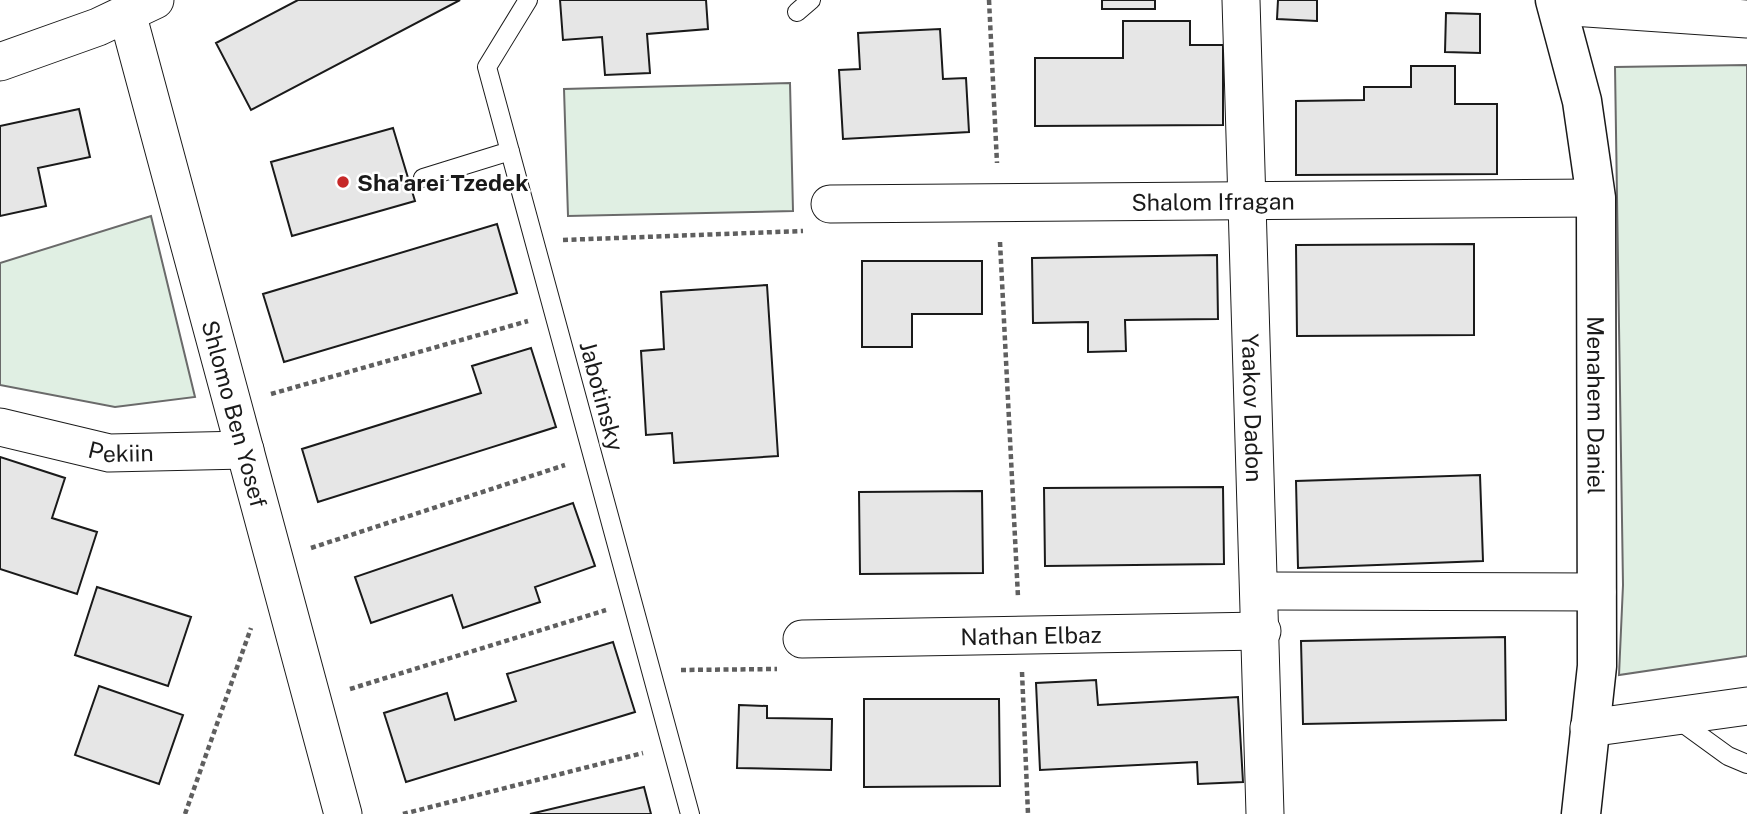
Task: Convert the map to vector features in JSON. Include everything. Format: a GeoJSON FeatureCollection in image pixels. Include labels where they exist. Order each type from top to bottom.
{"type":"FeatureCollection","features":[{"type":"Feature","properties":{"kind":"street","name":"Yaakov Dadon"},"geometry":{"type":"LineString","coordinates":[[1241,0],[1262,631],[1265,814]]}},
{"type":"Feature","properties":{"kind":"street"},"geometry":{"type":"LineString","coordinates":[[1556,3],[1747,19]]}},
{"type":"Feature","properties":{"kind":"street","name":"Menahem Daniel"},"geometry":{"type":"LineString","coordinates":[[1556,3],[1582,101],[1596,198],[1597,666],[1581,814]]}},
{"type":"Feature","properties":{"kind":"street"},"geometry":{"type":"LineString","coordinates":[[0,62],[97,27],[141,6]]}},
{"type":"Feature","properties":{"kind":"street","name":"Shlomo Ben Yosef"},"geometry":{"type":"LineString","coordinates":[[141,6],[233,405],[343,814]]}},
{"type":"Feature","properties":{"kind":"street","name":"Shalom Ifragan"},"geometry":{"type":"LineString","coordinates":[[830,204],[1596,198]]}},
{"type":"Feature","properties":{"kind":"street","name":"Pekiin"},"geometry":{"type":"LineString","coordinates":[[0,427],[109,453],[245,450]]}},
{"type":"Feature","properties":{"kind":"street"},"geometry":{"type":"LineString","coordinates":[[1260,592],[1597,592]]}},
{"type":"Feature","properties":{"kind":"street","name":"Nathan Elbaz"},"geometry":{"type":"LineString","coordinates":[[802,639],[1262,631]]}},
{"type":"Feature","properties":{"kind":"street"},"geometry":{"type":"LineString","coordinates":[[1589,729],[1747,706]]}},
{"type":"Feature","properties":{"kind":"lane","name":"Jabotinsky"},"geometry":{"type":"LineString","coordinates":[[528,0],[487,67],[690,814]]}},
{"type":"Feature","properties":{"kind":"lane"},"geometry":{"type":"LineString","coordinates":[[423,178],[510,151]]}},
{"type":"Feature","properties":{"kind":"lane"},"geometry":{"type":"LineString","coordinates":[[1673,716],[1728,756],[1747,764]]}},
{"type":"Feature","properties":{"kind":"path"},"geometry":{"type":"LineString","coordinates":[[989,0],[1028,814]]}},
{"type":"Feature","properties":{"kind":"path"},"geometry":{"type":"LineString","coordinates":[[534,242],[832,230],[830,204]]}},
{"type":"Feature","properties":{"kind":"path"},"geometry":{"type":"LineString","coordinates":[[233,405],[554,313]]}},
{"type":"Feature","properties":{"kind":"path"},"geometry":{"type":"LineString","coordinates":[[275,560],[593,456]]}},
{"type":"Feature","properties":{"kind":"path"},"geometry":{"type":"LineString","coordinates":[[313,701],[632,601]]}},
{"type":"Feature","properties":{"kind":"path"},"geometry":{"type":"LineString","coordinates":[[185,814],[252,624]]}},
{"type":"Feature","properties":{"kind":"path"},"geometry":{"type":"LineString","coordinates":[[651,671],[800,669],[802,639]]}},
{"type":"Feature","properties":{"kind":"path"},"geometry":{"type":"LineString","coordinates":[[402,814],[671,746]]}},
{"type":"Feature","properties":{"kind":"green space"},"geometry":{"type":"Polygon","coordinates":[[[1747,65],[1747,656],[1619,675],[1623,585],[1615,67],[1747,65]]]}},
{"type":"Feature","properties":{"kind":"green space"},"geometry":{"type":"Polygon","coordinates":[[[790,83],[793,211],[568,216],[564,89],[790,83]]]}},
{"type":"Feature","properties":{"kind":"green space"},"geometry":{"type":"Polygon","coordinates":[[[151,216],[195,397],[115,407],[0,385],[0,263],[151,216]]]}},
{"type":"Feature","properties":{"kind":"building"},"geometry":{"type":"Polygon","coordinates":[[[298,0],[460,0],[251,110],[216,43],[298,0]]]}},
{"type":"Feature","properties":{"kind":"building"},"geometry":{"type":"Polygon","coordinates":[[[560,0],[706,0],[708,29],[647,34],[650,73],[605,75],[602,37],[563,40],[560,0]]]}},
{"type":"Feature","properties":{"kind":"building"},"geometry":{"type":"Polygon","coordinates":[[[1102,0],[1155,0],[1155,9],[1102,9],[1102,0]]]}},
{"type":"Feature","properties":{"kind":"building"},"geometry":{"type":"Polygon","coordinates":[[[1278,0],[1317,0],[1317,21],[1277,19],[1278,0]]]}},
{"type":"Feature","properties":{"kind":"building"},"geometry":{"type":"Polygon","coordinates":[[[1446,13],[1480,14],[1480,53],[1445,52],[1446,13]]]}},
{"type":"Feature","properties":{"kind":"building"},"geometry":{"type":"Polygon","coordinates":[[[1123,21],[1190,21],[1190,45],[1223,45],[1223,125],[1035,126],[1035,58],[1123,58],[1123,21]]]}},
{"type":"Feature","properties":{"kind":"building"},"geometry":{"type":"Polygon","coordinates":[[[940,29],[943,79],[966,78],[969,132],[843,139],[839,70],[860,69],[858,33],[940,29]]]}},
{"type":"Feature","properties":{"kind":"building"},"geometry":{"type":"Polygon","coordinates":[[[1411,66],[1455,66],[1455,104],[1497,104],[1497,174],[1296,175],[1296,101],[1364,100],[1364,87],[1411,87],[1411,66]]]}},
{"type":"Feature","properties":{"kind":"building"},"geometry":{"type":"Polygon","coordinates":[[[79,109],[90,157],[38,168],[46,206],[0,216],[0,126],[79,109]]]}},
{"type":"Feature","properties":{"kind":"building","name":"Sha'arei Tzedek"},"geometry":{"type":"Polygon","coordinates":[[[393,128],[415,201],[292,236],[271,162],[393,128]]]}},
{"type":"Feature","properties":{"kind":"building"},"geometry":{"type":"Polygon","coordinates":[[[497,224],[517,293],[284,362],[263,294],[497,224]]]}},
{"type":"Feature","properties":{"kind":"building"},"geometry":{"type":"Polygon","coordinates":[[[1474,244],[1474,335],[1297,336],[1296,245],[1474,244]]]}},
{"type":"Feature","properties":{"kind":"building"},"geometry":{"type":"Polygon","coordinates":[[[1217,255],[1218,319],[1125,320],[1126,351],[1088,352],[1088,322],[1033,323],[1032,258],[1217,255]]]}},
{"type":"Feature","properties":{"kind":"building"},"geometry":{"type":"Polygon","coordinates":[[[862,261],[982,261],[982,314],[912,314],[912,347],[862,347],[862,261]]]}},
{"type":"Feature","properties":{"kind":"building"},"geometry":{"type":"Polygon","coordinates":[[[767,285],[778,456],[674,463],[672,433],[646,435],[641,351],[664,349],[661,292],[767,285]]]}},
{"type":"Feature","properties":{"kind":"building"},"geometry":{"type":"Polygon","coordinates":[[[531,348],[556,427],[318,502],[302,449],[481,393],[472,366],[531,348]]]}},
{"type":"Feature","properties":{"kind":"building"},"geometry":{"type":"Polygon","coordinates":[[[0,457],[65,478],[52,518],[97,532],[77,594],[0,569],[0,457]]]}},
{"type":"Feature","properties":{"kind":"building"},"geometry":{"type":"Polygon","coordinates":[[[1480,475],[1483,561],[1298,568],[1296,481],[1480,475]]]}},
{"type":"Feature","properties":{"kind":"building"},"geometry":{"type":"Polygon","coordinates":[[[1223,487],[1224,564],[1045,566],[1044,488],[1223,487]]]}},
{"type":"Feature","properties":{"kind":"building"},"geometry":{"type":"Polygon","coordinates":[[[982,491],[983,573],[860,574],[859,492],[982,491]]]}},
{"type":"Feature","properties":{"kind":"building"},"geometry":{"type":"Polygon","coordinates":[[[573,503],[595,566],[535,587],[540,602],[463,628],[452,595],[371,623],[355,577],[573,503]]]}},
{"type":"Feature","properties":{"kind":"building"},"geometry":{"type":"Polygon","coordinates":[[[97,587],[191,617],[168,686],[75,655],[97,587]]]}},
{"type":"Feature","properties":{"kind":"building"},"geometry":{"type":"Polygon","coordinates":[[[1505,637],[1506,720],[1303,724],[1301,641],[1505,637]]]}},
{"type":"Feature","properties":{"kind":"building"},"geometry":{"type":"Polygon","coordinates":[[[613,642],[635,712],[406,782],[384,713],[447,693],[455,720],[516,701],[507,674],[613,642]]]}},
{"type":"Feature","properties":{"kind":"building"},"geometry":{"type":"Polygon","coordinates":[[[1096,680],[1098,705],[1238,697],[1243,782],[1198,784],[1197,762],[1040,770],[1036,683],[1096,680]]]}},
{"type":"Feature","properties":{"kind":"building"},"geometry":{"type":"Polygon","coordinates":[[[99,686],[183,715],[159,784],[75,755],[99,686]]]}},
{"type":"Feature","properties":{"kind":"building"},"geometry":{"type":"Polygon","coordinates":[[[864,699],[999,699],[1000,786],[864,787],[864,699]]]}},
{"type":"Feature","properties":{"kind":"building"},"geometry":{"type":"Polygon","coordinates":[[[739,705],[767,706],[767,718],[832,719],[831,770],[737,768],[739,705]]]}},
{"type":"Feature","properties":{"kind":"building"},"geometry":{"type":"Polygon","coordinates":[[[644,787],[651,814],[530,814],[644,787]]]}},
{"type":"Feature","properties":{"kind":"place","name":"Sha'arei Tzedek"},"geometry":{"type":"Point","coordinates":[343,182]}}]}
